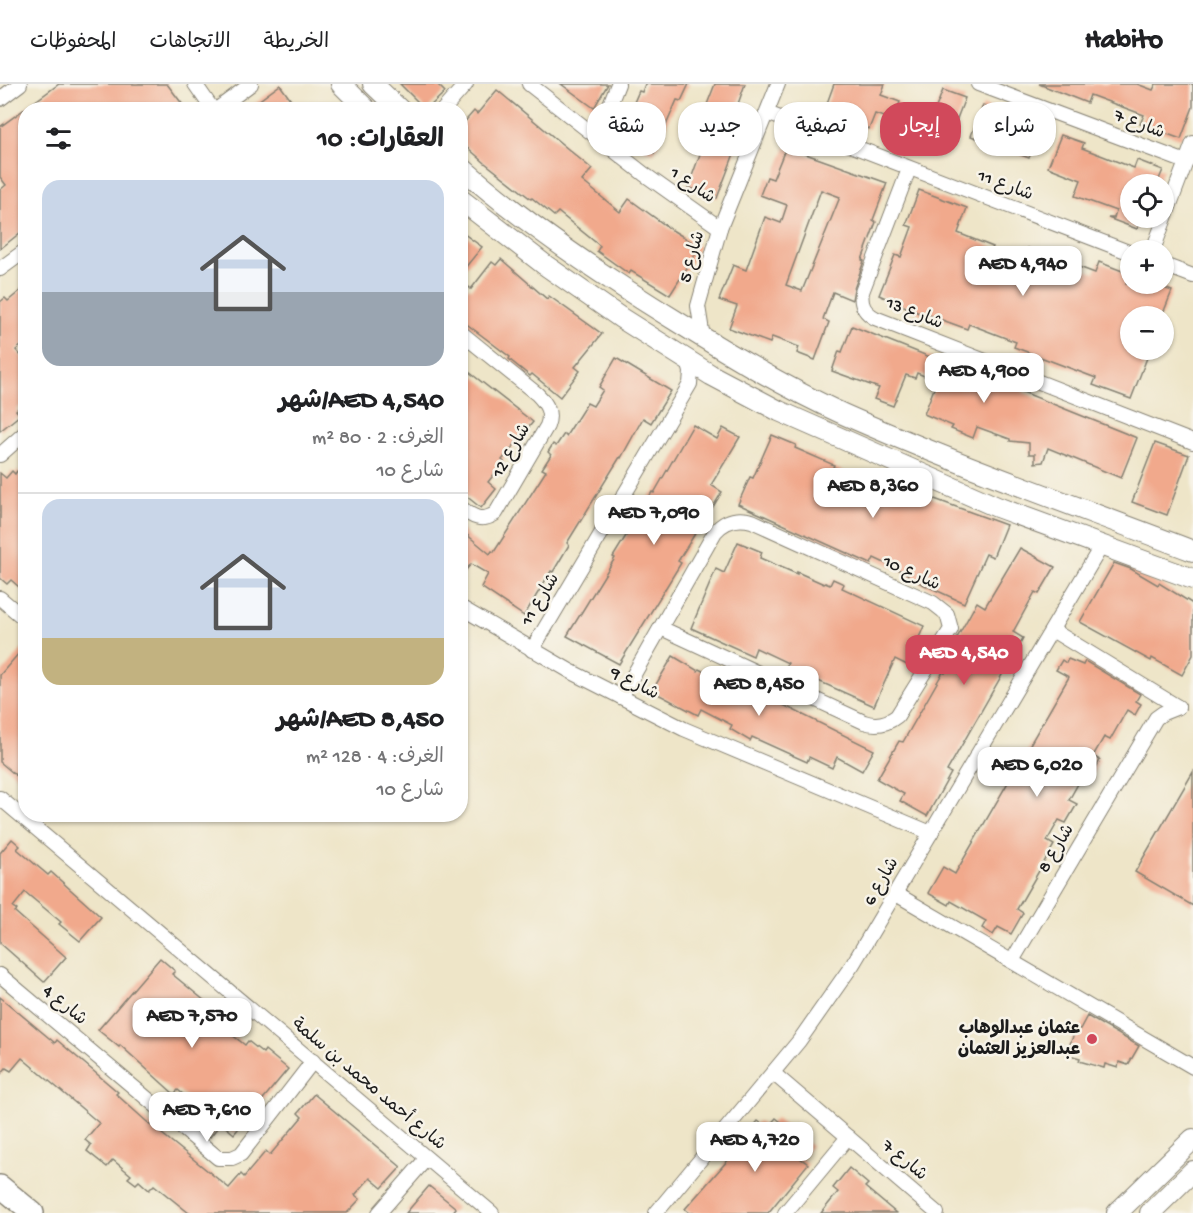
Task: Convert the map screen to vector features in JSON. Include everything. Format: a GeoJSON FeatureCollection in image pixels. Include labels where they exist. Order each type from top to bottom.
{"type":"FeatureCollection","features":[{"type":"Feature","properties":{"kind":"main road"},"geometry":{"type":"LineString","coordinates":[[0,1186],[33,1213]]}},
{"type":"Feature","properties":{"kind":"street"},"geometry":{"type":"LineString","coordinates":[[0,99],[20,84]]}},
{"type":"Feature","properties":{"kind":"street"},"geometry":{"type":"LineString","coordinates":[[195,84],[209,102]]}},
{"type":"Feature","properties":{"kind":"street"},"geometry":{"type":"LineString","coordinates":[[226,102],[251,84]]}},
{"type":"Feature","properties":{"kind":"street"},"geometry":{"type":"LineString","coordinates":[[341,84],[359,102]]}},
{"type":"Feature","properties":{"kind":"street"},"geometry":{"type":"LineString","coordinates":[[373,84],[392,102]]}},
{"type":"Feature","properties":{"kind":"street"},"geometry":{"type":"LineString","coordinates":[[450,102],[466,84]]}},
{"type":"Feature","properties":{"kind":"street","name":"شارع 1"},"geometry":{"type":"LineString","coordinates":[[529,84],[587,129]]}},
{"type":"Feature","properties":{"kind":"street"},"geometry":{"type":"LineString","coordinates":[[611,102],[618,84]]}},
{"type":"Feature","properties":{"kind":"street","name":"شارع 5"},"geometry":{"type":"LineString","coordinates":[[703,338],[698,306],[720,228],[778,84]]}},
{"type":"Feature","properties":{"kind":"street","name":"شارع 7"},"geometry":{"type":"LineString","coordinates":[[978,84],[1186,162]]}},
{"type":"Feature","properties":{"kind":"street","name":"شارع 11"},"geometry":{"type":"LineString","coordinates":[[767,113],[1120,249]]}},
{"type":"Feature","properties":{"kind":"street"},"geometry":{"type":"LineString","coordinates":[[1158,240],[1193,143]]}},
{"type":"Feature","properties":{"kind":"street","name":"شارع 1"},"geometry":{"type":"LineString","coordinates":[[621,156],[669,193],[720,228]]}},
{"type":"Feature","properties":{"kind":"street","name":"شارع 13"},"geometry":{"type":"LineString","coordinates":[[909,169],[862,292],[862,302],[868,313],[875,318],[1193,442]]}},
{"type":"Feature","properties":{"kind":"street"},"geometry":{"type":"LineString","coordinates":[[468,172],[606,277],[759,372],[800,393],[930,450],[1193,551]]}},
{"type":"Feature","properties":{"kind":"street"},"geometry":{"type":"LineString","coordinates":[[488,222],[496,224],[504,219],[508,211],[506,203]]}},
{"type":"Feature","properties":{"kind":"street"},"geometry":{"type":"LineString","coordinates":[[468,206],[579,289],[711,375],[779,411],[997,507],[1193,579]]}},
{"type":"Feature","properties":{"kind":"street"},"geometry":{"type":"LineString","coordinates":[[518,244],[514,236],[519,226],[527,223],[535,225]]}},
{"type":"Feature","properties":{"kind":"street"},"geometry":{"type":"LineString","coordinates":[[0,269],[18,256]]}},
{"type":"Feature","properties":{"kind":"street"},"geometry":{"type":"LineString","coordinates":[[1174,269],[1193,276]]}},
{"type":"Feature","properties":{"kind":"street","name":"شارع 5"},"geometry":{"type":"LineString","coordinates":[[670,318],[685,314],[698,306]]}},
{"type":"Feature","properties":{"kind":"street","name":"شارع 12"},"geometry":{"type":"LineString","coordinates":[[468,338],[537,394],[547,405],[550,417],[496,513],[487,518],[477,518],[468,512]]}},
{"type":"Feature","properties":{"kind":"street"},"geometry":{"type":"LineString","coordinates":[[688,360],[691,372],[690,384],[711,375]]}},
{"type":"Feature","properties":{"kind":"street","name":"شارع 11"},"geometry":{"type":"LineString","coordinates":[[532,650],[690,384]]}},
{"type":"Feature","properties":{"kind":"street"},"geometry":{"type":"LineString","coordinates":[[0,455],[18,444]]}},
{"type":"Feature","properties":{"kind":"street"},"geometry":{"type":"LineString","coordinates":[[915,471],[929,466],[932,457],[930,450]]}},
{"type":"Feature","properties":{"kind":"street"},"geometry":{"type":"LineString","coordinates":[[952,487],[945,480],[946,470],[952,464],[962,463]]}},
{"type":"Feature","properties":{"kind":"street","name":"شارع 10"},"geometry":{"type":"LineString","coordinates":[[621,697],[718,529],[725,523],[740,519],[752,521],[933,603],[947,614],[951,628],[897,716],[887,723],[877,724],[864,722],[661,628]]}},
{"type":"Feature","properties":{"kind":"street","name":"شارع 6"},"geometry":{"type":"LineString","coordinates":[[656,1213],[773,1074],[834,993],[896,894],[1102,545]]}},
{"type":"Feature","properties":{"kind":"street"},"geometry":{"type":"LineString","coordinates":[[0,598],[18,613]]}},
{"type":"Feature","properties":{"kind":"street","name":"شارع 9"},"geometry":{"type":"LineString","coordinates":[[468,612],[532,650],[716,743],[931,832]]}},
{"type":"Feature","properties":{"kind":"street","name":"شارع 8"},"geometry":{"type":"LineString","coordinates":[[1012,962],[1156,718],[1178,707],[1052,630]]}},
{"type":"Feature","properties":{"kind":"street","name":"شارع أحمد محمد بن سلمة"},"geometry":{"type":"LineString","coordinates":[[0,798],[18,813]]}},
{"type":"Feature","properties":{"kind":"street","name":"شارع أحمد محمد بن سلمة"},"geometry":{"type":"LineString","coordinates":[[28,822],[492,1213]]}},
{"type":"Feature","properties":{"kind":"street"},"geometry":{"type":"LineString","coordinates":[[896,894],[1193,1067]]}},
{"type":"Feature","properties":{"kind":"street","name":"شارع 4"},"geometry":{"type":"LineString","coordinates":[[0,975],[218,1158],[232,1158],[241,1154],[312,1061]]}},
{"type":"Feature","properties":{"kind":"street","name":"شارع 7"},"geometry":{"type":"LineString","coordinates":[[773,1074],[937,1213]]}},
{"type":"Feature","properties":{"kind":"street"},"geometry":{"type":"LineString","coordinates":[[785,1213],[848,1137]]}},
{"type":"Feature","properties":{"kind":"street"},"geometry":{"type":"LineString","coordinates":[[1117,1213],[1193,1139]]}},
{"type":"Feature","properties":{"kind":"street"},"geometry":{"type":"LineString","coordinates":[[379,1213],[426,1159]]}},
{"type":"Feature","properties":{"kind":"street"},"geometry":{"type":"LineString","coordinates":[[1150,1213],[1193,1171]]}},
{"type":"Feature","properties":{"kind":"building"},"geometry":{"type":"Polygon","coordinates":[[[59,84],[167,84],[181,102],[34,102],[59,84]]]}},
{"type":"Feature","properties":{"kind":"building"},"geometry":{"type":"Polygon","coordinates":[[[400,84],[437,84],[445,92],[434,102],[418,102],[400,84]]]}},
{"type":"Feature","properties":{"kind":"building"},"geometry":{"type":"Polygon","coordinates":[[[561,84],[608,84],[598,102],[587,103],[561,84]]]}},
{"type":"Feature","properties":{"kind":"building"},"geometry":{"type":"Polygon","coordinates":[[[645,84],[689,84],[681,101],[677,100],[666,125],[666,102],[634,102],[639,91],[642,92],[645,84]]]}},
{"type":"Feature","properties":{"kind":"building"},"geometry":{"type":"Polygon","coordinates":[[[715,84],[745,84],[739,102],[708,102],[715,84]]]}},
{"type":"Feature","properties":{"kind":"building"},"geometry":{"type":"Polygon","coordinates":[[[834,84],[885,84],[881,95],[900,102],[880,102],[880,116],[875,114],[869,129],[868,102],[827,102],[834,84]]]}},
{"type":"Feature","properties":{"kind":"building"},"geometry":{"type":"Polygon","coordinates":[[[1039,84],[1137,84],[1153,90],[1156,84],[1193,84],[1193,107],[1181,139],[1140,124],[1144,115],[1090,95],[1087,103],[1039,84]]]}},
{"type":"Feature","properties":{"kind":"building"},"geometry":{"type":"Polygon","coordinates":[[[280,85],[292,102],[257,102],[280,85]]]}},
{"type":"Feature","properties":{"kind":"building"},"geometry":{"type":"Polygon","coordinates":[[[497,90],[592,169],[582,181],[620,212],[629,199],[700,247],[670,295],[631,271],[629,274],[597,251],[600,246],[558,212],[554,216],[468,148],[468,118],[474,111],[477,114],[497,90]]]}},
{"type":"Feature","properties":{"kind":"building"},"geometry":{"type":"Polygon","coordinates":[[[943,90],[965,98],[961,108],[961,102],[938,102],[943,90]]]}},
{"type":"Feature","properties":{"kind":"building"},"geometry":{"type":"Polygon","coordinates":[[[18,114],[18,234],[0,249],[0,190],[6,185],[0,177],[0,127],[18,114]]]}},
{"type":"Feature","properties":{"kind":"building"},"geometry":{"type":"Polygon","coordinates":[[[1061,135],[1084,143],[1082,148],[1134,168],[1137,160],[1163,170],[1161,174],[1120,174],[1120,223],[1108,218],[1114,218],[1116,211],[1075,196],[1081,180],[1048,167],[1052,156],[1056,156],[1056,147],[1061,135]]]}},
{"type":"Feature","properties":{"kind":"building"},"geometry":{"type":"Polygon","coordinates":[[[699,156],[733,156],[717,198],[688,187],[699,156]]]}},
{"type":"Feature","properties":{"kind":"building"},"geometry":{"type":"Polygon","coordinates":[[[782,156],[811,156],[887,183],[873,220],[876,222],[862,260],[864,261],[852,300],[833,292],[823,319],[829,322],[815,360],[797,353],[799,347],[772,337],[770,343],[729,328],[737,306],[719,300],[733,265],[746,270],[765,217],[781,223],[787,205],[760,195],[767,177],[773,179],[782,156]],[[821,190],[786,285],[802,291],[840,197],[821,190]]]}},
{"type":"Feature","properties":{"kind":"building"},"geometry":{"type":"Polygon","coordinates":[[[919,190],[967,208],[958,233],[993,247],[992,249],[1023,261],[1028,248],[1095,273],[1099,262],[1120,270],[1120,294],[1171,294],[1166,306],[1120,306],[1120,360],[1146,360],[1131,399],[1093,385],[1096,378],[1014,347],[1016,342],[969,324],[967,329],[926,314],[926,316],[879,295],[895,255],[901,257],[912,227],[906,225],[919,190]]]}},
{"type":"Feature","properties":{"kind":"building"},"geometry":{"type":"Polygon","coordinates":[[[468,237],[482,247],[468,264],[468,237]]]}},
{"type":"Feature","properties":{"kind":"building"},"geometry":{"type":"Polygon","coordinates":[[[501,259],[547,299],[549,296],[602,334],[575,367],[580,371],[560,397],[532,374],[530,376],[509,359],[510,357],[468,325],[468,288],[471,289],[492,262],[496,265],[501,259]]]}},
{"type":"Feature","properties":{"kind":"building"},"geometry":{"type":"Polygon","coordinates":[[[18,293],[18,348],[16,350],[18,352],[18,408],[16,410],[18,417],[0,431],[0,302],[5,298],[8,301],[18,293]]]}},
{"type":"Feature","properties":{"kind":"building"},"geometry":{"type":"Polygon","coordinates":[[[852,326],[940,361],[941,358],[985,376],[986,374],[1024,389],[1023,392],[1137,438],[1121,478],[1048,448],[1043,462],[1035,463],[1035,454],[1029,454],[1029,443],[1010,441],[1010,439],[977,427],[973,438],[951,429],[953,426],[924,414],[937,381],[917,373],[915,378],[906,375],[893,406],[874,399],[879,388],[832,371],[852,326]]]}},
{"type":"Feature","properties":{"kind":"building"},"geometry":{"type":"Polygon","coordinates":[[[616,358],[671,391],[651,423],[643,418],[621,458],[567,543],[569,545],[553,572],[551,571],[524,616],[481,587],[488,574],[471,564],[468,568],[468,536],[490,554],[494,552],[546,471],[542,469],[551,455],[548,452],[553,444],[556,446],[564,434],[566,436],[587,403],[593,406],[603,390],[599,387],[616,358]]]}},
{"type":"Feature","properties":{"kind":"building"},"geometry":{"type":"Polygon","coordinates":[[[468,371],[533,422],[502,460],[504,462],[488,482],[496,489],[481,508],[468,497],[468,371]]]}},
{"type":"Feature","properties":{"kind":"building"},"geometry":{"type":"Polygon","coordinates":[[[693,425],[717,439],[723,428],[740,437],[711,485],[722,492],[678,561],[681,563],[619,664],[567,636],[693,425]]]}},
{"type":"Feature","properties":{"kind":"building"},"geometry":{"type":"Polygon","coordinates":[[[772,435],[796,445],[795,448],[851,475],[857,476],[858,474],[905,493],[907,489],[1006,525],[993,557],[986,554],[964,603],[907,577],[908,574],[874,558],[871,564],[738,504],[750,477],[753,478],[772,435]]]}},
{"type":"Feature","properties":{"kind":"building"},"geometry":{"type":"Polygon","coordinates":[[[1155,443],[1189,455],[1167,515],[1132,502],[1155,443]]]}},
{"type":"Feature","properties":{"kind":"building"},"geometry":{"type":"Polygon","coordinates":[[[12,471],[15,474],[18,472],[18,586],[11,580],[7,584],[0,578],[0,473],[6,478],[12,471]]]}},
{"type":"Feature","properties":{"kind":"building"},"geometry":{"type":"Polygon","coordinates":[[[738,542],[762,552],[760,558],[824,584],[830,585],[833,579],[844,584],[842,588],[924,626],[907,665],[895,659],[874,706],[814,679],[813,681],[785,669],[788,663],[756,648],[753,656],[691,628],[716,569],[724,573],[738,542]]]}},
{"type":"Feature","properties":{"kind":"building"},"geometry":{"type":"Polygon","coordinates":[[[1020,548],[1055,567],[1039,594],[1035,592],[1013,632],[1023,638],[947,771],[951,773],[927,816],[900,801],[904,794],[877,779],[899,741],[903,742],[958,650],[952,647],[977,602],[985,607],[1020,548]]]}},
{"type":"Feature","properties":{"kind":"building"},"geometry":{"type":"Polygon","coordinates":[[[1114,563],[1131,569],[1158,585],[1159,583],[1193,604],[1193,655],[1182,675],[1152,658],[1151,661],[1080,622],[1114,563]]]}},
{"type":"Feature","properties":{"kind":"building"},"geometry":{"type":"Polygon","coordinates":[[[18,654],[18,777],[0,762],[0,675],[18,654]]]}},
{"type":"Feature","properties":{"kind":"building"},"geometry":{"type":"Polygon","coordinates":[[[673,656],[698,671],[699,669],[723,682],[724,679],[750,693],[754,687],[774,698],[773,700],[874,750],[862,771],[837,757],[832,768],[809,757],[807,762],[752,737],[750,741],[730,729],[732,725],[701,709],[698,715],[652,691],[673,656]]]}},
{"type":"Feature","properties":{"kind":"building"},"geometry":{"type":"Polygon","coordinates":[[[1068,659],[1083,665],[1085,661],[1140,694],[1136,701],[1141,704],[1135,715],[1127,710],[1110,740],[1104,737],[1093,756],[1100,760],[1090,779],[1083,775],[1069,800],[1077,804],[1066,823],[1059,820],[1047,841],[1054,845],[1017,909],[1023,913],[1011,934],[998,927],[993,935],[982,928],[986,921],[951,901],[949,905],[928,893],[943,867],[955,874],[1069,677],[1056,670],[1062,660],[1066,663],[1068,659]]]}},
{"type":"Feature","properties":{"kind":"building"},"geometry":{"type":"Polygon","coordinates":[[[1193,772],[1193,906],[1135,872],[1193,772]]]}},
{"type":"Feature","properties":{"kind":"building"},"geometry":{"type":"Polygon","coordinates":[[[12,839],[20,846],[17,849],[48,875],[51,872],[101,917],[80,941],[25,892],[13,907],[17,910],[15,912],[66,957],[44,982],[0,943],[0,853],[12,839]]]}},
{"type":"Feature","properties":{"kind":"building"},"geometry":{"type":"Polygon","coordinates":[[[160,958],[175,971],[172,974],[233,1024],[227,1031],[245,1045],[248,1041],[263,1053],[265,1050],[288,1069],[234,1134],[221,1123],[210,1137],[198,1127],[208,1115],[178,1090],[174,1094],[120,1045],[119,1047],[98,1030],[160,958]]]}},
{"type":"Feature","properties":{"kind":"building"},"geometry":{"type":"Polygon","coordinates":[[[0,997],[55,1043],[57,1040],[118,1092],[116,1094],[146,1121],[229,1188],[241,1174],[244,1177],[266,1151],[270,1155],[302,1117],[298,1113],[314,1094],[401,1167],[382,1188],[370,1178],[355,1195],[360,1199],[347,1213],[189,1213],[154,1185],[149,1190],[139,1181],[136,1184],[128,1178],[131,1175],[113,1160],[107,1167],[87,1151],[91,1145],[85,1140],[99,1123],[22,1058],[11,1071],[6,1068],[0,1075],[0,997]]]}},
{"type":"Feature","properties":{"kind":"building","name":"عثمان عبدالوهاب عبدالعزيز العثمان"},"geometry":{"type":"Polygon","coordinates":[[[1087,1016],[1139,1046],[1128,1065],[1119,1062],[1118,1068],[1105,1064],[1104,1068],[1079,1061],[1080,1058],[1066,1054],[1076,1029],[1080,1029],[1087,1016]]]}},
{"type":"Feature","properties":{"kind":"building"},"geometry":{"type":"Polygon","coordinates":[[[776,1118],[811,1146],[800,1158],[808,1164],[768,1213],[690,1213],[685,1209],[743,1143],[741,1141],[758,1121],[767,1128],[776,1118]]]}},
{"type":"Feature","properties":{"kind":"building"},"geometry":{"type":"Polygon","coordinates":[[[849,1168],[868,1184],[865,1187],[896,1213],[821,1213],[838,1192],[833,1188],[849,1168]]]}},
{"type":"Feature","properties":{"kind":"building"},"geometry":{"type":"Polygon","coordinates":[[[429,1186],[456,1208],[452,1213],[406,1213],[429,1186]]]}},
{"type":"Feature","properties":{"kind":"place","name":"عثمان عبدالوهاب عبدالعزيز العثمان"},"geometry":{"type":"Point","coordinates":[1092,1039]}}]}
